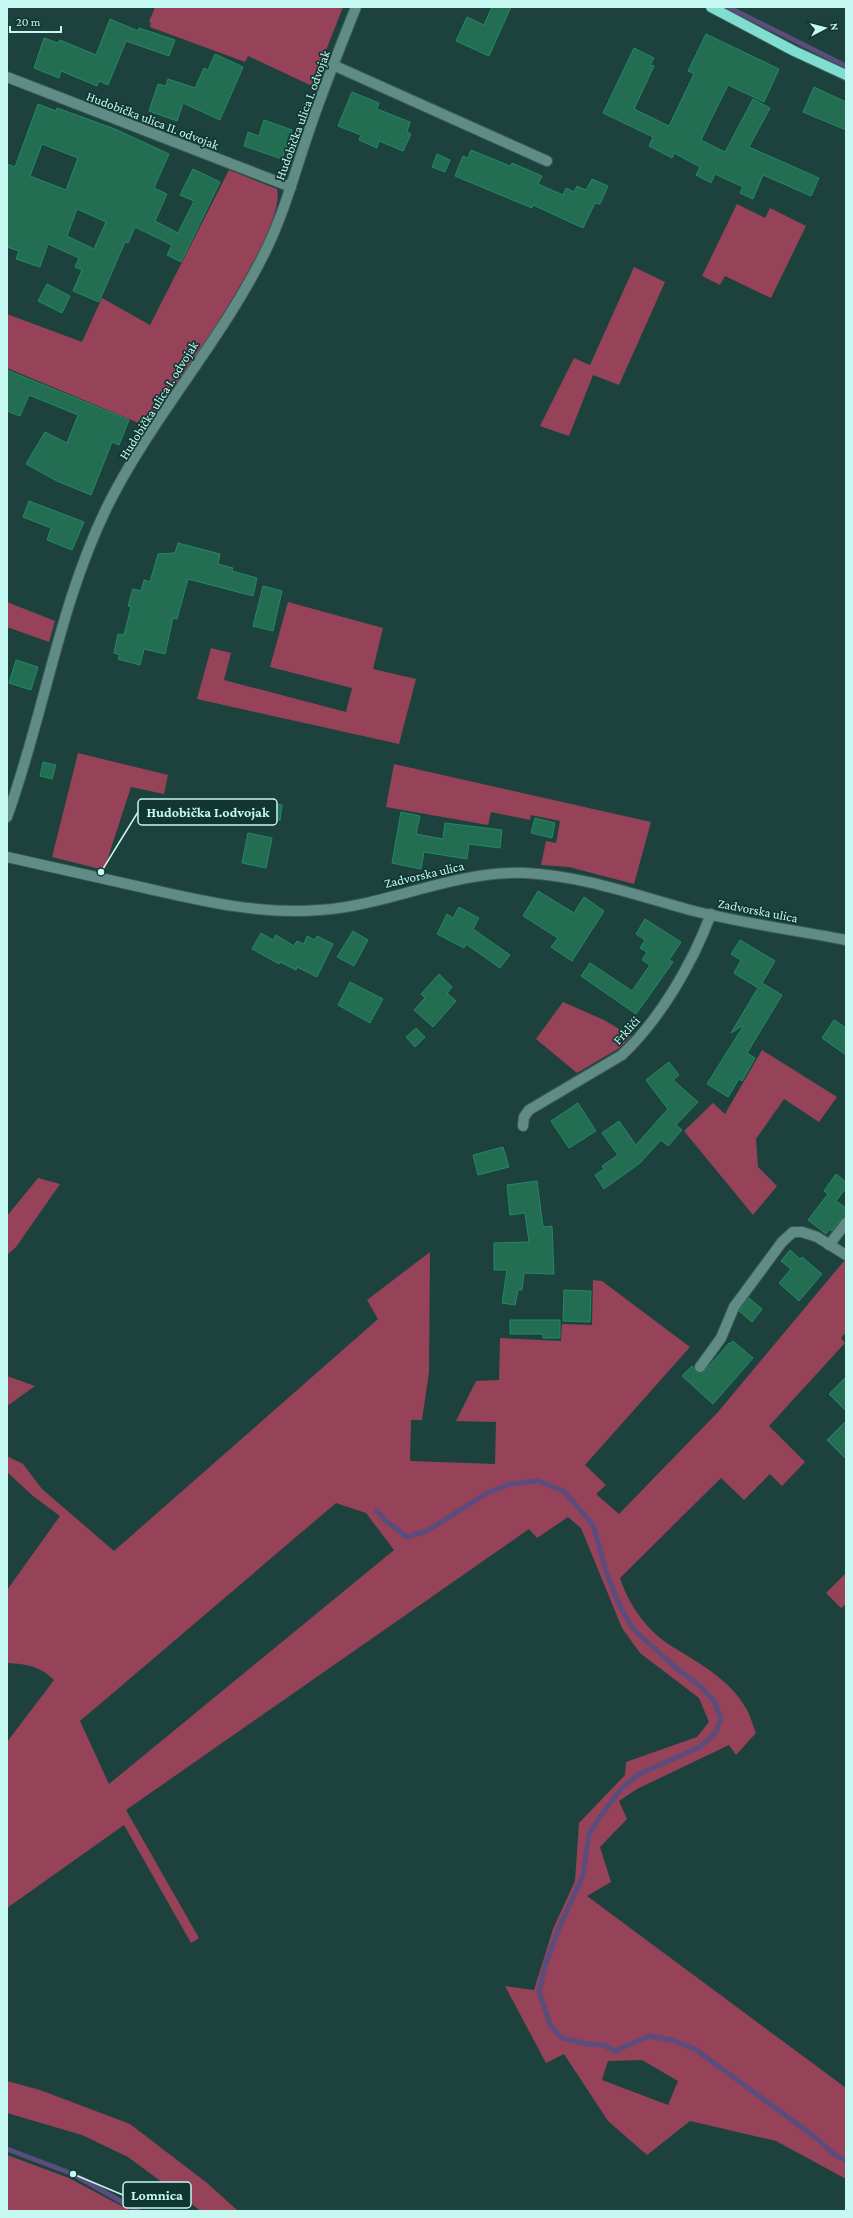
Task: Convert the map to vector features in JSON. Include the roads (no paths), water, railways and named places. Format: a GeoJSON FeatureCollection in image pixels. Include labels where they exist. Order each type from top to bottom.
{"type":"FeatureCollection","features":[{"type":"Feature","properties":{"kind":"main road"},"geometry":{"type":"LineString","coordinates":[[711,7],[794,51],[846,75]]}},
{"type":"Feature","properties":{"kind":"street","name":"Hudobička ulica I. odvojak"},"geometry":{"type":"LineString","coordinates":[[7,817],[31,744],[67,609],[83,562],[107,507],[147,441],[245,288],[266,250],[333,65],[356,7]]}},
{"type":"Feature","properties":{"kind":"street"},"geometry":{"type":"LineString","coordinates":[[333,65],[547,161]]}},
{"type":"Feature","properties":{"kind":"street","name":"Hudobička ulica II. odvojak"},"geometry":{"type":"LineString","coordinates":[[7,77],[290,187]]}},
{"type":"Feature","properties":{"kind":"street","name":"Zadvorska ulica"},"geometry":{"type":"LineString","coordinates":[[7,857],[207,902],[253,908],[321,910],[353,905],[472,877],[502,872],[575,879],[711,914],[846,940]]}},
{"type":"Feature","properties":{"kind":"street","name":"Frkliči"},"geometry":{"type":"LineString","coordinates":[[523,1126],[524,1117],[530,1110],[622,1055],[633,1045],[650,1024],[687,968],[711,914]]}},
{"type":"Feature","properties":{"kind":"street"},"geometry":{"type":"LineString","coordinates":[[829,1244],[846,1223]]}},
{"type":"Feature","properties":{"kind":"street"},"geometry":{"type":"LineString","coordinates":[[700,1367],[721,1338],[734,1307],[782,1242],[793,1232],[802,1232],[817,1237],[846,1255]]}},
{"type":"Feature","properties":{"kind":"waterway"},"geometry":{"type":"LineString","coordinates":[[728,7],[846,66]]}},
{"type":"Feature","properties":{"kind":"waterway"},"geometry":{"type":"LineString","coordinates":[[377,1511],[386,1521],[407,1537],[427,1531],[487,1493],[510,1484],[538,1481],[564,1491],[593,1525],[607,1574],[620,1606],[633,1629],[675,1667],[701,1687],[714,1701],[721,1718],[716,1732],[700,1747],[639,1774],[621,1789],[589,1834],[583,1875],[560,1926],[546,1963],[539,1991],[550,2025],[562,2038],[587,2044],[604,2045],[615,2051],[649,2036],[672,2040],[695,2049],[815,2137],[835,2155],[846,2160]]}},
{"type":"Feature","properties":{"kind":"waterway"},"geometry":{"type":"LineString","coordinates":[[7,2149],[73,2174],[138,2211]]}},
{"type":"Feature","properties":{"kind":"place","name":"Hudobička I.odvojak"},"geometry":{"type":"Point","coordinates":[101,872]}},
{"type":"Feature","properties":{"kind":"place","name":"Lomnica"},"geometry":{"type":"Point","coordinates":[73,2174]}}]}
